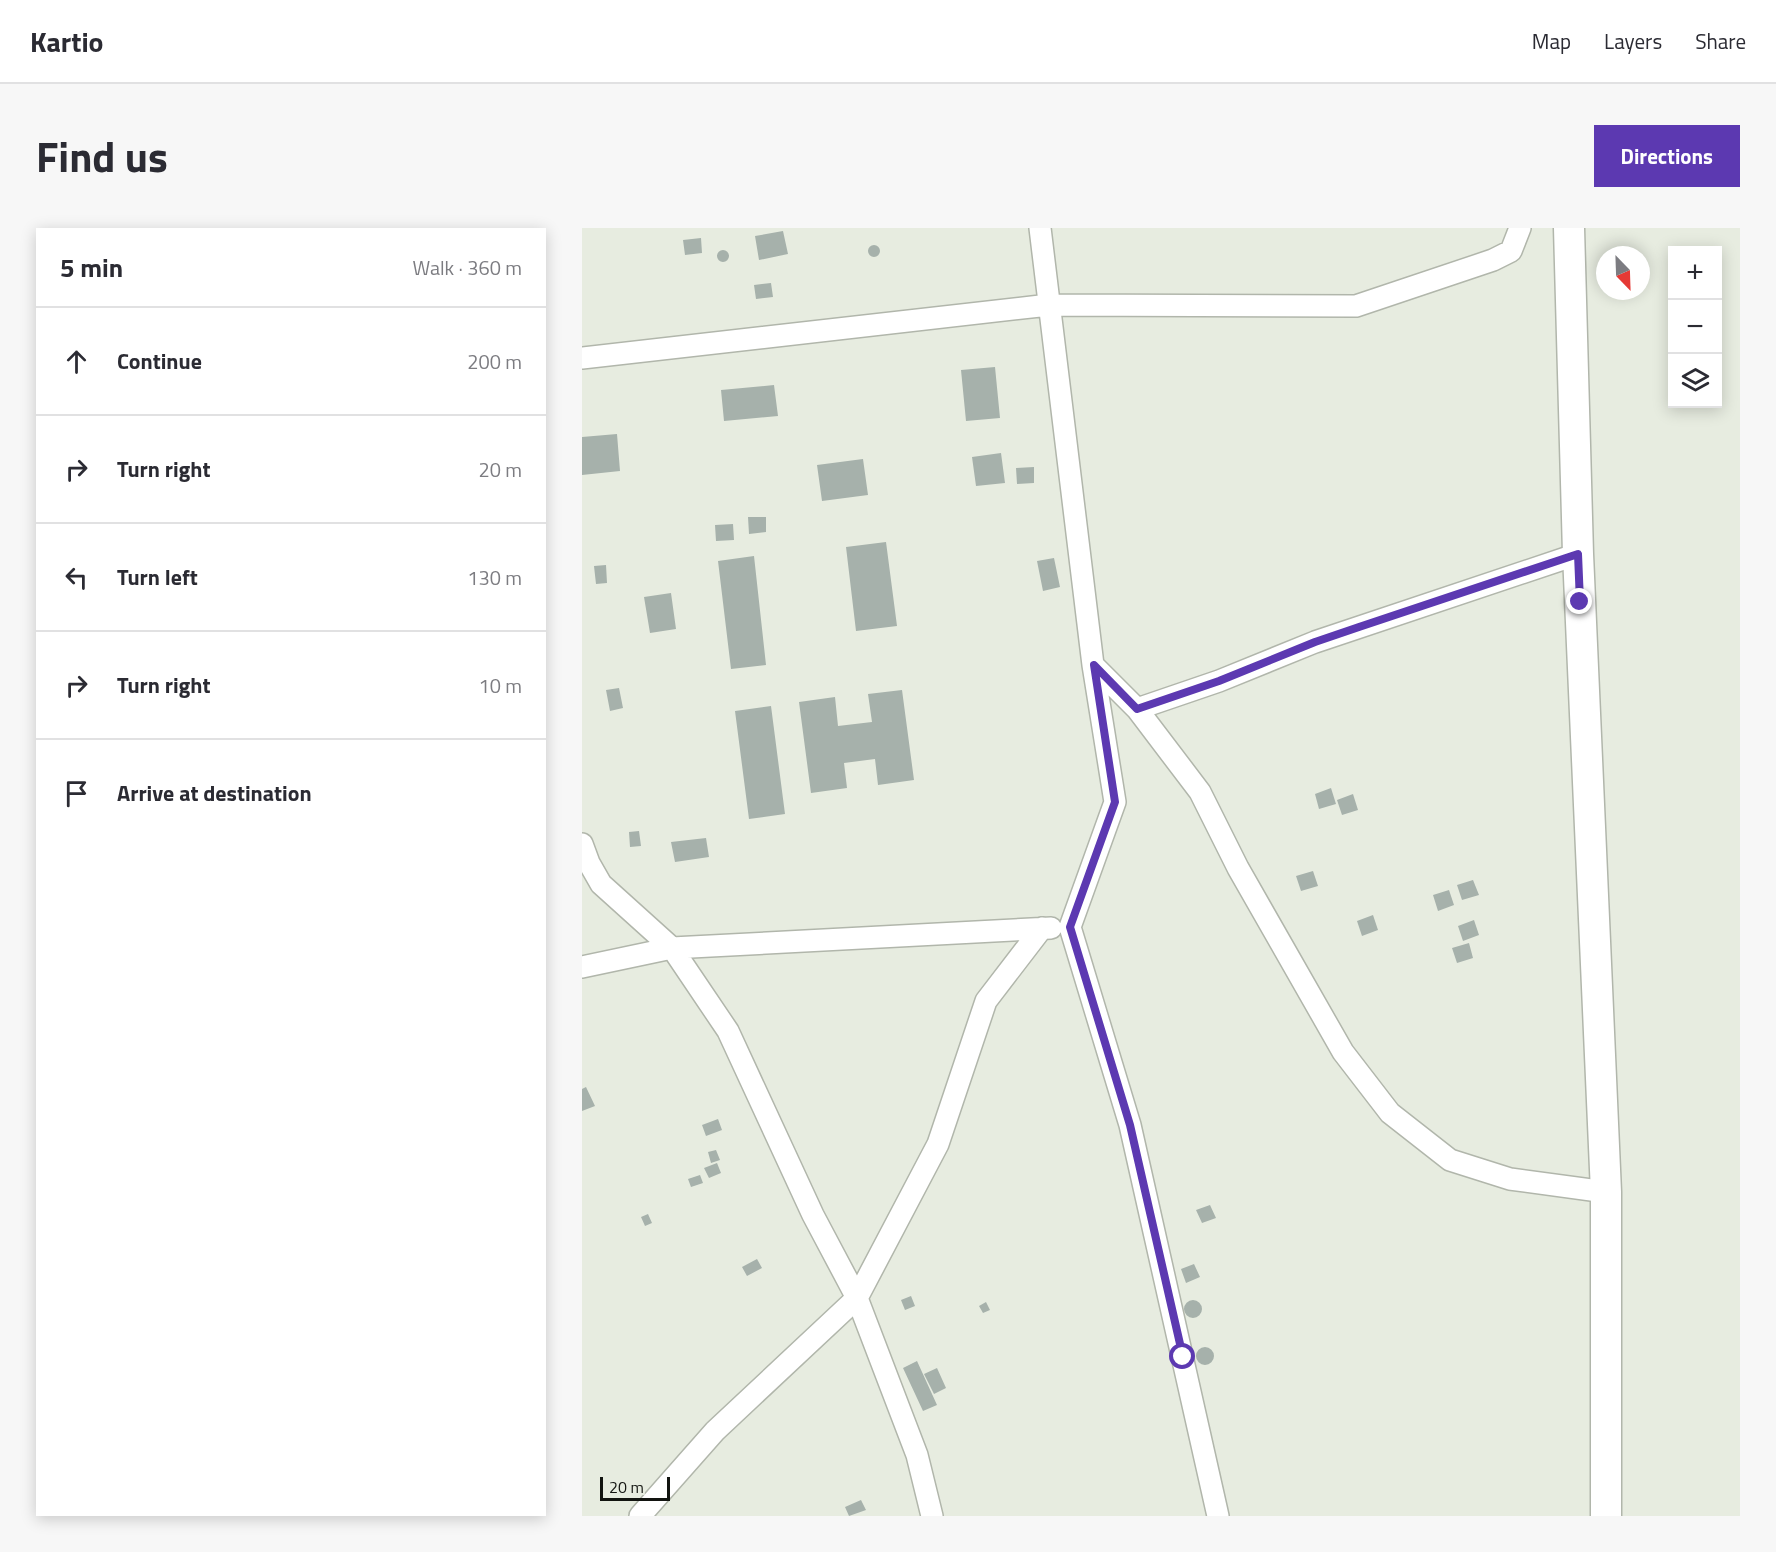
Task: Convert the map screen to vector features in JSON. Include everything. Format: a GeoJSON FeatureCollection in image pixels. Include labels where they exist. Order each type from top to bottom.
{"type":"FeatureCollection","features":[{"type":"Feature","properties":{"kind":"main road"},"geometry":{"type":"LineString","coordinates":[[1569,228],[1578,554],[1606,1192],[1606,1516]]}},
{"type":"Feature","properties":{"kind":"street"},"geometry":{"type":"LineString","coordinates":[[1040,228],[1094,665],[1115,802],[1070,927],[1130,1125],[1218,1516]]}},
{"type":"Feature","properties":{"kind":"street"},"geometry":{"type":"LineString","coordinates":[[582,358],[1049,305],[1356,306],[1493,260],[1511,251],[1520,228]]}},
{"type":"Feature","properties":{"kind":"street"},"geometry":{"type":"LineString","coordinates":[[1137,709],[1219,681],[1315,642],[1578,554]]}},
{"type":"Feature","properties":{"kind":"street"},"geometry":{"type":"LineString","coordinates":[[1094,665],[1137,709],[1200,792],[1238,868],[1343,1052],[1390,1113],[1450,1160],[1510,1179],[1606,1192]]}},
{"type":"Feature","properties":{"kind":"street"},"geometry":{"type":"LineString","coordinates":[[582,844],[589,863],[601,884],[672,948],[728,1031],[813,1215],[857,1298],[917,1455],[932,1516]]}},
{"type":"Feature","properties":{"kind":"street"},"geometry":{"type":"LineString","coordinates":[[582,967],[672,948],[1070,927]]}},
{"type":"Feature","properties":{"kind":"street"},"geometry":{"type":"LineString","coordinates":[[640,1516],[715,1431],[857,1298],[938,1144],[986,1001],[1042,928]]}},
{"type":"Feature","properties":{"kind":"building"},"geometry":{"type":"Polygon","coordinates":[[[783,231],[788,254],[759,260],[755,236],[783,231]]]}},
{"type":"Feature","properties":{"kind":"building"},"geometry":{"type":"Polygon","coordinates":[[[701,238],[702,253],[685,255],[683,240],[701,238]]]}},
{"type":"Feature","properties":{"kind":"building"},"geometry":{"type":"Polygon","coordinates":[[[876,245],[880,251],[876,257],[872,257],[868,249],[876,245]]]}},
{"type":"Feature","properties":{"kind":"building"},"geometry":{"type":"Polygon","coordinates":[[[725,250],[729,256],[725,262],[721,262],[717,254],[725,250]]]}},
{"type":"Feature","properties":{"kind":"building"},"geometry":{"type":"Polygon","coordinates":[[[771,283],[773,297],[756,299],[754,285],[771,283]]]}},
{"type":"Feature","properties":{"kind":"building"},"geometry":{"type":"Polygon","coordinates":[[[995,367],[1000,418],[966,421],[961,370],[995,367]]]}},
{"type":"Feature","properties":{"kind":"building"},"geometry":{"type":"Polygon","coordinates":[[[774,385],[778,416],[724,421],[721,390],[774,385]]]}},
{"type":"Feature","properties":{"kind":"building"},"geometry":{"type":"Polygon","coordinates":[[[617,434],[620,471],[582,475],[582,437],[617,434]]]}},
{"type":"Feature","properties":{"kind":"building"},"geometry":{"type":"Polygon","coordinates":[[[1001,453],[1005,483],[976,486],[972,457],[1001,453]]]}},
{"type":"Feature","properties":{"kind":"building"},"geometry":{"type":"Polygon","coordinates":[[[863,459],[868,495],[822,501],[817,465],[863,459]]]}},
{"type":"Feature","properties":{"kind":"building"},"geometry":{"type":"Polygon","coordinates":[[[1034,467],[1034,483],[1017,484],[1016,468],[1034,467]]]}},
{"type":"Feature","properties":{"kind":"building"},"geometry":{"type":"Polygon","coordinates":[[[748,517],[766,517],[766,532],[749,534],[748,517]]]}},
{"type":"Feature","properties":{"kind":"building"},"geometry":{"type":"Polygon","coordinates":[[[733,524],[734,540],[716,541],[715,525],[733,524]]]}},
{"type":"Feature","properties":{"kind":"building"},"geometry":{"type":"Polygon","coordinates":[[[886,542],[897,626],[856,631],[846,547],[886,542]]]}},
{"type":"Feature","properties":{"kind":"building"},"geometry":{"type":"Polygon","coordinates":[[[754,556],[766,665],[731,669],[718,561],[754,556]]]}},
{"type":"Feature","properties":{"kind":"building"},"geometry":{"type":"Polygon","coordinates":[[[1054,558],[1060,587],[1043,591],[1037,561],[1054,558]]]}},
{"type":"Feature","properties":{"kind":"building"},"geometry":{"type":"Polygon","coordinates":[[[606,565],[607,583],[596,584],[594,566],[606,565]]]}},
{"type":"Feature","properties":{"kind":"building"},"geometry":{"type":"Polygon","coordinates":[[[671,593],[676,629],[650,633],[644,597],[671,593]]]}},
{"type":"Feature","properties":{"kind":"building"},"geometry":{"type":"Polygon","coordinates":[[[619,688],[623,708],[610,711],[606,690],[619,688]]]}},
{"type":"Feature","properties":{"kind":"building"},"geometry":{"type":"Polygon","coordinates":[[[902,690],[914,780],[878,785],[875,759],[844,763],[847,788],[811,793],[799,702],[835,697],[838,726],[872,722],[868,694],[902,690]]]}},
{"type":"Feature","properties":{"kind":"building"},"geometry":{"type":"Polygon","coordinates":[[[771,706],[785,814],[749,819],[735,711],[771,706]]]}},
{"type":"Feature","properties":{"kind":"building"},"geometry":{"type":"Polygon","coordinates":[[[1331,788],[1336,804],[1319,809],[1315,794],[1331,788]]]}},
{"type":"Feature","properties":{"kind":"building"},"geometry":{"type":"Polygon","coordinates":[[[1353,794],[1358,810],[1342,815],[1337,800],[1353,794]]]}},
{"type":"Feature","properties":{"kind":"building"},"geometry":{"type":"Polygon","coordinates":[[[639,831],[641,846],[630,847],[629,832],[639,831]]]}},
{"type":"Feature","properties":{"kind":"building"},"geometry":{"type":"Polygon","coordinates":[[[706,838],[709,857],[675,862],[671,842],[706,838]]]}},
{"type":"Feature","properties":{"kind":"building"},"geometry":{"type":"Polygon","coordinates":[[[1313,871],[1318,886],[1301,891],[1296,876],[1313,871]]]}},
{"type":"Feature","properties":{"kind":"building"},"geometry":{"type":"Polygon","coordinates":[[[1473,880],[1479,895],[1462,900],[1457,885],[1473,880]]]}},
{"type":"Feature","properties":{"kind":"building"},"geometry":{"type":"Polygon","coordinates":[[[1449,890],[1454,905],[1438,911],[1433,895],[1449,890]]]}},
{"type":"Feature","properties":{"kind":"building"},"geometry":{"type":"Polygon","coordinates":[[[1373,915],[1378,930],[1362,936],[1357,921],[1373,915]]]}},
{"type":"Feature","properties":{"kind":"building"},"geometry":{"type":"Polygon","coordinates":[[[1474,920],[1479,935],[1463,941],[1458,926],[1474,920]]]}},
{"type":"Feature","properties":{"kind":"building"},"geometry":{"type":"Polygon","coordinates":[[[1469,943],[1473,958],[1457,963],[1452,948],[1469,943]]]}},
{"type":"Feature","properties":{"kind":"building"},"geometry":{"type":"Polygon","coordinates":[[[586,1087],[595,1106],[582,1111],[582,1089],[586,1087]]]}},
{"type":"Feature","properties":{"kind":"building"},"geometry":{"type":"Polygon","coordinates":[[[718,1119],[722,1130],[706,1136],[702,1125],[718,1119]]]}},
{"type":"Feature","properties":{"kind":"building"},"geometry":{"type":"Polygon","coordinates":[[[716,1150],[720,1160],[711,1163],[708,1152],[716,1150]]]}},
{"type":"Feature","properties":{"kind":"building"},"geometry":{"type":"Polygon","coordinates":[[[717,1163],[721,1173],[709,1178],[704,1168],[717,1163]]]}},
{"type":"Feature","properties":{"kind":"building"},"geometry":{"type":"Polygon","coordinates":[[[700,1175],[703,1183],[691,1187],[688,1179],[700,1175]]]}},
{"type":"Feature","properties":{"kind":"building"},"geometry":{"type":"Polygon","coordinates":[[[1210,1205],[1216,1218],[1202,1223],[1196,1210],[1210,1205]]]}},
{"type":"Feature","properties":{"kind":"building"},"geometry":{"type":"Polygon","coordinates":[[[648,1214],[652,1223],[645,1226],[641,1217],[648,1214]]]}},
{"type":"Feature","properties":{"kind":"building"},"geometry":{"type":"Polygon","coordinates":[[[757,1259],[762,1268],[747,1276],[742,1267],[757,1259]]]}},
{"type":"Feature","properties":{"kind":"building"},"geometry":{"type":"Polygon","coordinates":[[[1194,1264],[1200,1277],[1186,1283],[1181,1269],[1194,1264]]]}},
{"type":"Feature","properties":{"kind":"building"},"geometry":{"type":"Polygon","coordinates":[[[911,1296],[915,1306],[905,1310],[901,1300],[911,1296]]]}},
{"type":"Feature","properties":{"kind":"building"},"geometry":{"type":"Polygon","coordinates":[[[1193,1300],[1199,1303],[1202,1309],[1199,1315],[1193,1318],[1187,1315],[1184,1309],[1187,1303],[1193,1300]]]}},
{"type":"Feature","properties":{"kind":"building"},"geometry":{"type":"Polygon","coordinates":[[[986,1302],[990,1310],[983,1313],[979,1306],[986,1302]]]}},
{"type":"Feature","properties":{"kind":"building"},"geometry":{"type":"Polygon","coordinates":[[[1205,1347],[1211,1350],[1214,1356],[1211,1362],[1205,1365],[1199,1362],[1196,1356],[1199,1350],[1205,1347]]]}},
{"type":"Feature","properties":{"kind":"building"},"geometry":{"type":"Polygon","coordinates":[[[917,1361],[937,1405],[923,1411],[903,1368],[917,1361]]]}},
{"type":"Feature","properties":{"kind":"building"},"geometry":{"type":"Polygon","coordinates":[[[937,1368],[946,1388],[934,1394],[924,1374],[937,1368]]]}},
{"type":"Feature","properties":{"kind":"building"},"geometry":{"type":"Polygon","coordinates":[[[861,1500],[866,1510],[849,1516],[845,1507],[861,1500]]]}},
{"type":"Feature","properties":{"kind":"route"},"geometry":{"type":"LineString","coordinates":[[1183,1357],[1130,1125],[1070,927],[1115,802],[1094,665],[1137,709],[1187,690],[1219,681],[1315,642],[1578,554],[1580,602]]}}]}
